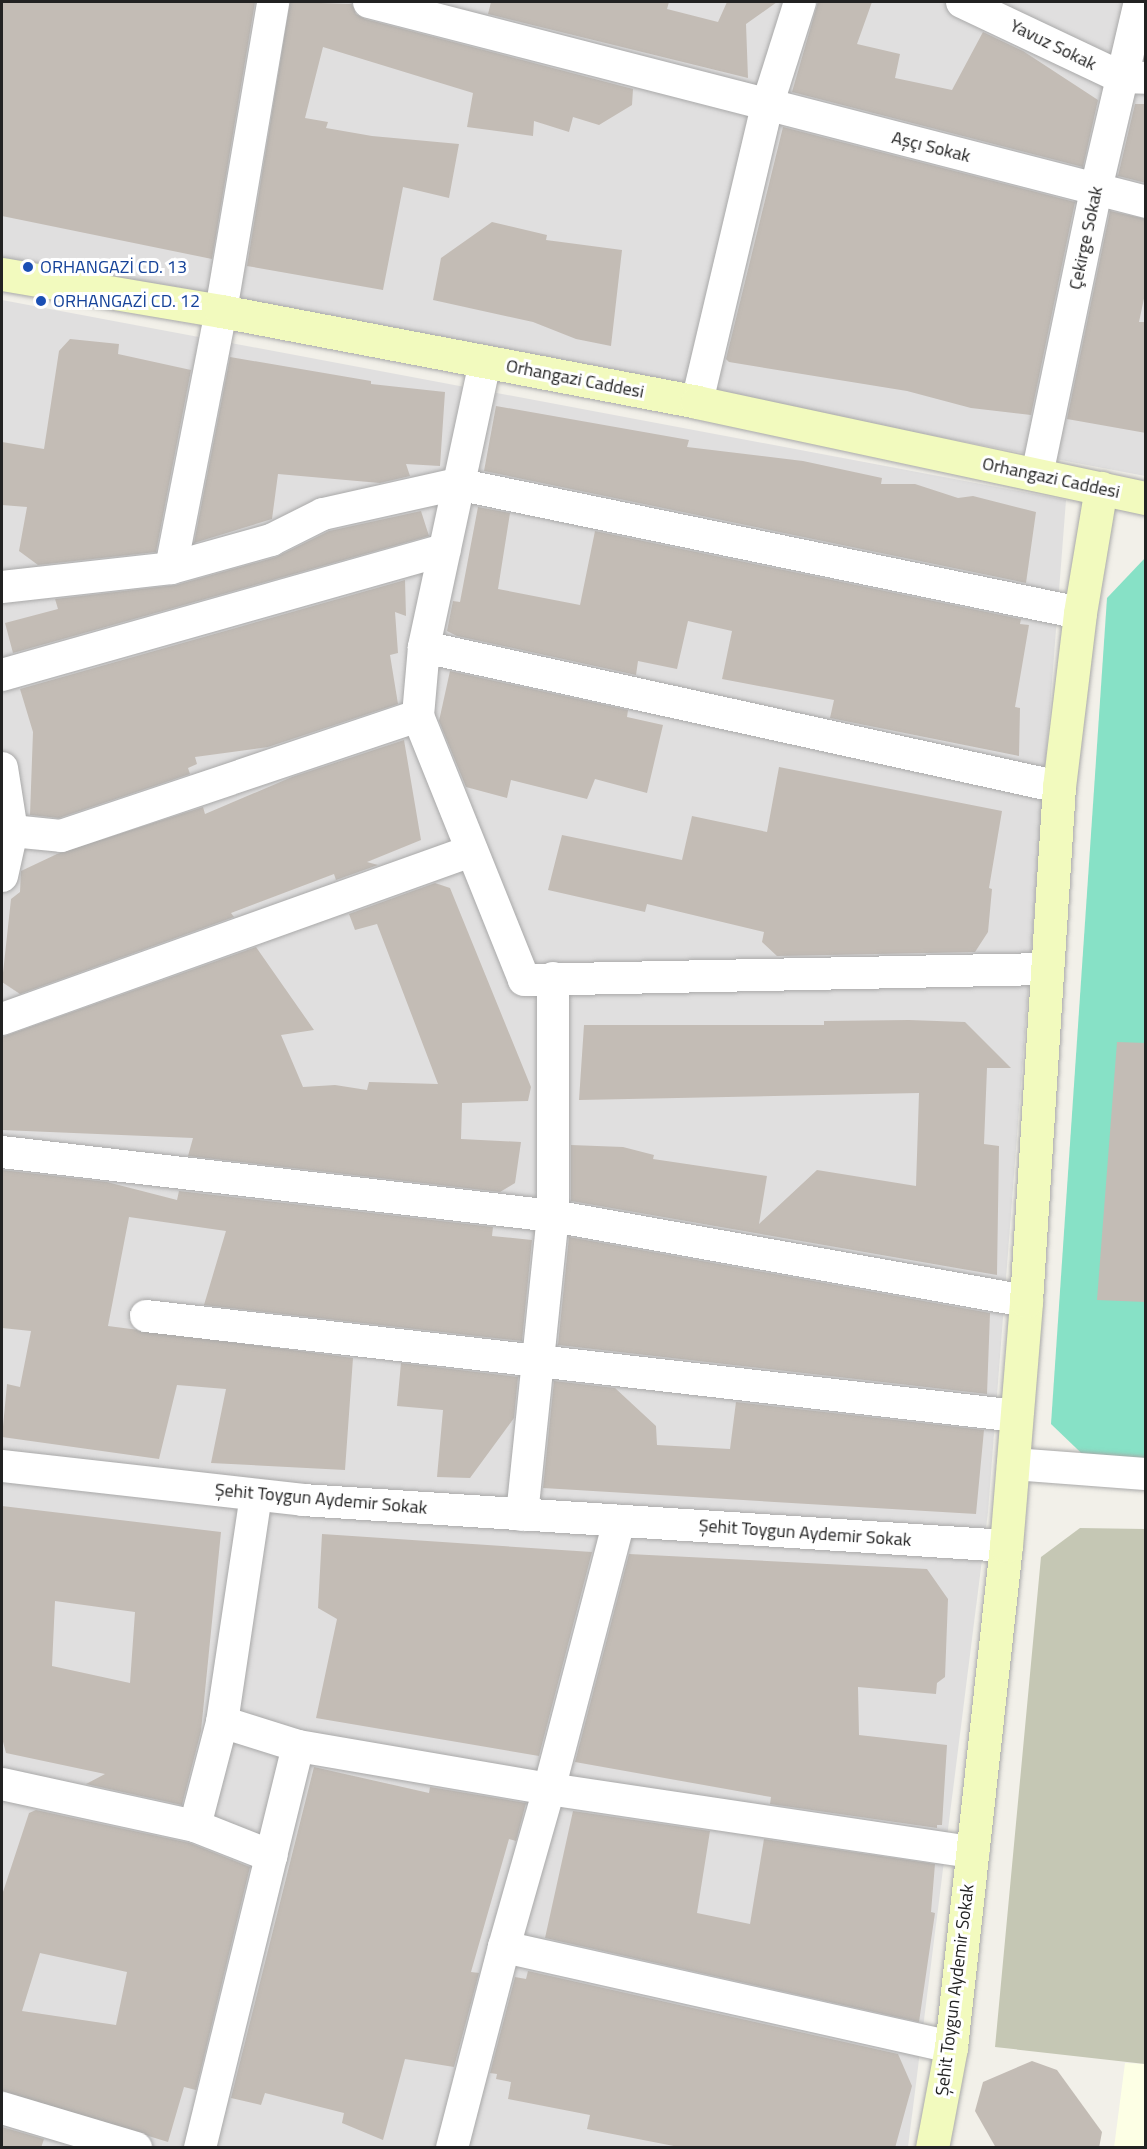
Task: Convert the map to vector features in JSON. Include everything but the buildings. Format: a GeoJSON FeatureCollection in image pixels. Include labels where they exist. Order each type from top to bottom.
{"type":"FeatureCollection","features":[{"type":"Feature","properties":{"kind":"street"},"geometry":{"type":"LineString","coordinates":[[171,568],[221,310],[273,2]]}},
{"type":"Feature","properties":{"kind":"street","name":"Aşçı Sokak"},"geometry":{"type":"LineString","coordinates":[[369,2],[475,15],[767,106],[1146,202]]}},
{"type":"Feature","properties":{"kind":"street"},"geometry":{"type":"LineString","coordinates":[[697,402],[767,106],[800,2]]}},
{"type":"Feature","properties":{"kind":"street","name":"Yavuz Sokak"},"geometry":{"type":"LineString","coordinates":[[963,2],[1133,78]]}},
{"type":"Feature","properties":{"kind":"street","name":"Çekirge Sokak"},"geometry":{"type":"LineString","coordinates":[[1036,475],[1096,189],[1133,78],[1140,2]]}},
{"type":"Feature","properties":{"kind":"street","name":"Orhangazi Caddesi"},"geometry":{"type":"LineString","coordinates":[[2,274],[221,310],[697,402],[1146,498]]}},
{"type":"Feature","properties":{"kind":"street"},"geometry":{"type":"LineString","coordinates":[[485,362],[457,484],[424,647],[418,716],[524,980],[1045,969]]}},
{"type":"Feature","properties":{"kind":"street"},"geometry":{"type":"LineString","coordinates":[[2,587],[171,568],[272,540],[322,514],[457,484],[1080,613]]}},
{"type":"Feature","properties":{"kind":"street"},"geometry":{"type":"LineString","coordinates":[[1006,1546],[1026,1301],[1045,969],[1059,787],[1080,613],[1101,488]]}},
{"type":"Feature","properties":{"kind":"street"},"geometry":{"type":"LineString","coordinates":[[2,675],[445,550]]}},
{"type":"Feature","properties":{"kind":"street"},"geometry":{"type":"LineString","coordinates":[[424,647],[1059,787]]}},
{"type":"Feature","properties":{"kind":"street"},"geometry":{"type":"LineString","coordinates":[[7,832],[61,836],[418,716]]}},
{"type":"Feature","properties":{"kind":"street"},"geometry":{"type":"LineString","coordinates":[[2,768],[7,832],[2,876]]}},
{"type":"Feature","properties":{"kind":"street"},"geometry":{"type":"LineString","coordinates":[[2,1019],[472,851]]}},
{"type":"Feature","properties":{"kind":"street"},"geometry":{"type":"LineString","coordinates":[[522,1515],[553,1216],[553,978]]}},
{"type":"Feature","properties":{"kind":"street"},"geometry":{"type":"LineString","coordinates":[[2,1152],[553,1216],[1026,1301]]}},
{"type":"Feature","properties":{"kind":"street"},"geometry":{"type":"LineString","coordinates":[[146,1316],[1017,1416]]}},
{"type":"Feature","properties":{"kind":"street"},"geometry":{"type":"LineString","coordinates":[[1013,1464],[1146,1474]]}},
{"type":"Feature","properties":{"kind":"street","name":"Şehit Toygun Aydemir Sokak"},"geometry":{"type":"LineString","coordinates":[[2,1466],[256,1495],[522,1515],[1006,1546],[951,2048],[932,2148]]}},
{"type":"Feature","properties":{"kind":"street"},"geometry":{"type":"LineString","coordinates":[[195,1826],[222,1722],[256,1495]]}},
{"type":"Feature","properties":{"kind":"street"},"geometry":{"type":"LineString","coordinates":[[452,2148],[619,1521]]}},
{"type":"Feature","properties":{"kind":"street"},"geometry":{"type":"LineString","coordinates":[[222,1722],[298,1746],[549,1789],[973,1852]]}},
{"type":"Feature","properties":{"kind":"street"},"geometry":{"type":"LineString","coordinates":[[200,2148],[298,1746]]}},
{"type":"Feature","properties":{"kind":"street"},"geometry":{"type":"LineString","coordinates":[[2,1784],[195,1826],[271,1856]]}},
{"type":"Feature","properties":{"kind":"street"},"geometry":{"type":"LineString","coordinates":[[504,1947],[951,2048]]}},
{"type":"Feature","properties":{"kind":"street"},"geometry":{"type":"LineString","coordinates":[[2,2108],[136,2148]]}},
{"type":"Feature","properties":{"kind":"shaded area"},"geometry":{"type":"Polygon","coordinates":[[[2,2],[1145,2],[1145,476],[2,259],[2,2]]]}},
{"type":"Feature","properties":{"kind":"shaded area"},"geometry":{"type":"Polygon","coordinates":[[[2,300],[1066,500],[988,1512],[908,2147],[2,2147],[2,300]]]}},
{"type":"Feature","properties":{"kind":"shaded area"},"geometry":{"type":"Polygon","coordinates":[[[1080,1528],[1145,1529],[1145,2064],[995,2047],[1041,1557],[1080,1528]]]}},
{"type":"Feature","properties":{"kind":"shaded area"},"geometry":{"type":"Polygon","coordinates":[[[1125,2063],[1145,2064],[1145,2147],[1114,2148],[1125,2063]]]}},
{"type":"Feature","properties":{"kind":"green space"},"geometry":{"type":"Polygon","coordinates":[[[1145,558],[1145,1473],[1100,1471],[1051,1424],[1107,598],[1145,558]]]}},
{"type":"Feature","properties":{"kind":"place","name":"ORHANGAZİ CD. 13"},"geometry":{"type":"Point","coordinates":[28,267]}},
{"type":"Feature","properties":{"kind":"place","name":"ORHANGAZİ CD. 12"},"geometry":{"type":"Point","coordinates":[41,301]}}]}
